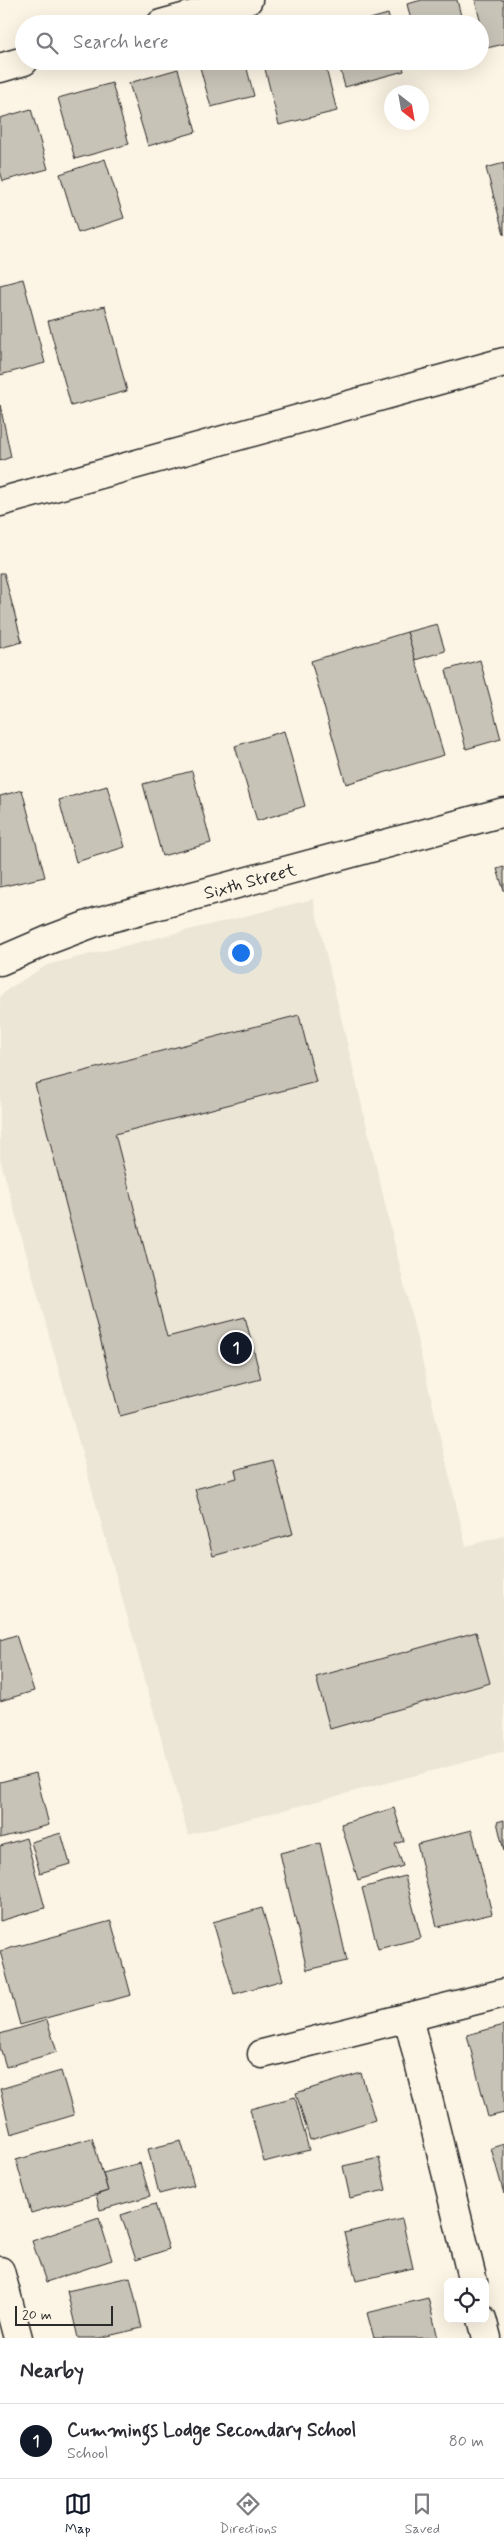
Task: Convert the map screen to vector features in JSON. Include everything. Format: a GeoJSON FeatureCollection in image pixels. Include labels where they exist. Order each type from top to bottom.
{"type":"FeatureCollection","features":[{"type":"Feature","properties":{"kind":"street"},"geometry":{"type":"LineString","coordinates":[[194,15],[248,0]]}},
{"type":"Feature","properties":{"kind":"street"},"geometry":{"type":"LineString","coordinates":[[0,68],[15,64]]}},
{"type":"Feature","properties":{"kind":"street"},"geometry":{"type":"LineString","coordinates":[[0,502],[504,362]]}},
{"type":"Feature","properties":{"kind":"street","name":"Sixth Street"},"geometry":{"type":"LineString","coordinates":[[0,961],[96,922],[504,812]]}},
{"type":"Feature","properties":{"kind":"street"},"geometry":{"type":"LineString","coordinates":[[262,2054],[504,1993]]}},
{"type":"Feature","properties":{"kind":"street"},"geometry":{"type":"LineString","coordinates":[[408,2017],[472,2278]]}},
{"type":"Feature","properties":{"kind":"street"},"geometry":{"type":"LineString","coordinates":[[0,2271],[18,2338]]}},
{"type":"Feature","properties":{"kind":"street"},"geometry":{"type":"LineString","coordinates":[[483,2323],[487,2338]]}},
{"type":"Feature","properties":{"kind":"shaded area"},"geometry":{"type":"Polygon","coordinates":[[[313,899],[466,1546],[504,1536],[504,1752],[188,1835],[0,1159],[0,997],[8,989],[47,965],[313,899]]]}},
{"type":"Feature","properties":{"kind":"building"},"geometry":{"type":"Polygon","coordinates":[[[422,0],[457,0],[461,15],[410,15],[407,4],[422,0]]]}},
{"type":"Feature","properties":{"kind":"building"},"geometry":{"type":"Polygon","coordinates":[[[475,0],[504,0],[504,44],[489,48],[489,15],[479,15],[475,0]]]}},
{"type":"Feature","properties":{"kind":"building"},"geometry":{"type":"Polygon","coordinates":[[[178,70],[196,132],[148,146],[129,83],[178,70]]]}},
{"type":"Feature","properties":{"kind":"building"},"geometry":{"type":"Polygon","coordinates":[[[201,70],[247,70],[254,96],[211,107],[201,70]]]}},
{"type":"Feature","properties":{"kind":"building"},"geometry":{"type":"Polygon","coordinates":[[[265,70],[326,70],[337,111],[279,125],[265,70]]]}},
{"type":"Feature","properties":{"kind":"building"},"geometry":{"type":"Polygon","coordinates":[[[340,70],[404,71],[345,87],[340,70]]]}},
{"type":"Feature","properties":{"kind":"building"},"geometry":{"type":"Polygon","coordinates":[[[112,83],[129,144],[75,159],[58,98],[112,83]]]}},
{"type":"Feature","properties":{"kind":"building"},"geometry":{"type":"Polygon","coordinates":[[[31,109],[48,169],[3,181],[0,171],[0,118],[31,109]]]}},
{"type":"Feature","properties":{"kind":"building"},"geometry":{"type":"Polygon","coordinates":[[[105,159],[124,218],[78,233],[60,174],[105,159]]]}},
{"type":"Feature","properties":{"kind":"building"},"geometry":{"type":"Polygon","coordinates":[[[504,163],[504,235],[486,168],[504,163]]]}},
{"type":"Feature","properties":{"kind":"building"},"geometry":{"type":"Polygon","coordinates":[[[23,279],[45,363],[0,375],[0,285],[23,279]]]}},
{"type":"Feature","properties":{"kind":"building"},"geometry":{"type":"Polygon","coordinates":[[[105,306],[127,391],[71,406],[48,321],[105,306]]]}},
{"type":"Feature","properties":{"kind":"building"},"geometry":{"type":"Polygon","coordinates":[[[0,405],[11,457],[0,461],[0,405]]]}},
{"type":"Feature","properties":{"kind":"building"},"geometry":{"type":"Polygon","coordinates":[[[0,573],[4,573],[22,642],[0,648],[0,573]]]}},
{"type":"Feature","properties":{"kind":"building"},"geometry":{"type":"Polygon","coordinates":[[[437,624],[445,651],[415,660],[407,632],[437,624]]]}},
{"type":"Feature","properties":{"kind":"building"},"geometry":{"type":"Polygon","coordinates":[[[407,632],[444,755],[346,784],[311,661],[407,632]]]}},
{"type":"Feature","properties":{"kind":"building"},"geometry":{"type":"Polygon","coordinates":[[[480,660],[501,739],[466,749],[446,670],[480,660]]]}},
{"type":"Feature","properties":{"kind":"building"},"geometry":{"type":"Polygon","coordinates":[[[284,731],[305,806],[257,821],[235,746],[284,731]]]}},
{"type":"Feature","properties":{"kind":"building"},"geometry":{"type":"Polygon","coordinates":[[[192,771],[211,843],[162,856],[143,784],[192,771]]]}},
{"type":"Feature","properties":{"kind":"building"},"geometry":{"type":"Polygon","coordinates":[[[107,786],[125,847],[76,862],[59,800],[107,786]]]}},
{"type":"Feature","properties":{"kind":"building"},"geometry":{"type":"Polygon","coordinates":[[[22,790],[45,877],[0,887],[0,796],[22,790]]]}},
{"type":"Feature","properties":{"kind":"building"},"geometry":{"type":"Polygon","coordinates":[[[504,867],[504,891],[497,869],[504,867]]]}},
{"type":"Feature","properties":{"kind":"building"},"geometry":{"type":"Polygon","coordinates":[[[299,1015],[316,1082],[115,1134],[167,1337],[245,1317],[261,1379],[120,1416],[35,1084],[299,1015]]]}},
{"type":"Feature","properties":{"kind":"building"},"geometry":{"type":"Polygon","coordinates":[[[273,1460],[293,1534],[213,1556],[195,1489],[237,1478],[235,1470],[273,1460]]]}},
{"type":"Feature","properties":{"kind":"building"},"geometry":{"type":"Polygon","coordinates":[[[476,1632],[490,1683],[330,1729],[316,1677],[476,1632]]]}},
{"type":"Feature","properties":{"kind":"building"},"geometry":{"type":"Polygon","coordinates":[[[16,1635],[34,1691],[0,1701],[0,1640],[16,1635]]]}},
{"type":"Feature","properties":{"kind":"building"},"geometry":{"type":"Polygon","coordinates":[[[36,1773],[49,1825],[0,1838],[0,1782],[36,1773]]]}},
{"type":"Feature","properties":{"kind":"building"},"geometry":{"type":"Polygon","coordinates":[[[394,1808],[404,1841],[395,1844],[403,1866],[358,1880],[341,1824],[394,1808]]]}},
{"type":"Feature","properties":{"kind":"building"},"geometry":{"type":"Polygon","coordinates":[[[504,1820],[504,1851],[497,1822],[504,1820]]]}},
{"type":"Feature","properties":{"kind":"building"},"geometry":{"type":"Polygon","coordinates":[[[472,1830],[492,1914],[437,1927],[417,1844],[472,1830]]]}},
{"type":"Feature","properties":{"kind":"building"},"geometry":{"type":"Polygon","coordinates":[[[61,1833],[70,1864],[40,1873],[31,1842],[61,1833]]]}},
{"type":"Feature","properties":{"kind":"building"},"geometry":{"type":"Polygon","coordinates":[[[26,1838],[45,1908],[0,1921],[0,1846],[26,1838]]]}},
{"type":"Feature","properties":{"kind":"building"},"geometry":{"type":"Polygon","coordinates":[[[320,1843],[347,1961],[307,1970],[280,1853],[320,1843]]]}},
{"type":"Feature","properties":{"kind":"building"},"geometry":{"type":"Polygon","coordinates":[[[405,1876],[421,1938],[378,1949],[362,1888],[405,1876]]]}},
{"type":"Feature","properties":{"kind":"building"},"geometry":{"type":"Polygon","coordinates":[[[262,1908],[283,1980],[234,1994],[213,1922],[262,1908]]]}},
{"type":"Feature","properties":{"kind":"building"},"geometry":{"type":"Polygon","coordinates":[[[111,1921],[131,1995],[20,2025],[0,1951],[111,1921]]]}},
{"type":"Feature","properties":{"kind":"building"},"geometry":{"type":"Polygon","coordinates":[[[47,2020],[57,2052],[6,2067],[0,2047],[0,2034],[47,2020]]]}},
{"type":"Feature","properties":{"kind":"building"},"geometry":{"type":"Polygon","coordinates":[[[504,2025],[504,2113],[488,2117],[467,2035],[504,2025]]]}},
{"type":"Feature","properties":{"kind":"building"},"geometry":{"type":"Polygon","coordinates":[[[61,2071],[74,2115],[11,2134],[0,2089],[61,2071]]]}},
{"type":"Feature","properties":{"kind":"building"},"geometry":{"type":"Polygon","coordinates":[[[361,2073],[375,2120],[310,2140],[296,2093],[361,2073]]]}},
{"type":"Feature","properties":{"kind":"building"},"geometry":{"type":"Polygon","coordinates":[[[295,2097],[309,2150],[264,2162],[250,2109],[295,2097]]]}},
{"type":"Feature","properties":{"kind":"building"},"geometry":{"type":"Polygon","coordinates":[[[92,2138],[108,2191],[31,2213],[16,2160],[92,2138]]]}},
{"type":"Feature","properties":{"kind":"building"},"geometry":{"type":"Polygon","coordinates":[[[181,2141],[194,2185],[159,2194],[148,2149],[181,2141]]]}},
{"type":"Feature","properties":{"kind":"building"},"geometry":{"type":"Polygon","coordinates":[[[504,2144],[504,2194],[491,2148],[504,2144]]]}},
{"type":"Feature","properties":{"kind":"building"},"geometry":{"type":"Polygon","coordinates":[[[379,2158],[386,2190],[350,2198],[343,2166],[379,2158]]]}},
{"type":"Feature","properties":{"kind":"building"},"geometry":{"type":"Polygon","coordinates":[[[140,2163],[150,2196],[100,2210],[96,2195],[108,2191],[103,2173],[140,2163]]]}},
{"type":"Feature","properties":{"kind":"building"},"geometry":{"type":"Polygon","coordinates":[[[155,2204],[169,2249],[136,2260],[121,2215],[155,2204]]]}},
{"type":"Feature","properties":{"kind":"building"},"geometry":{"type":"Polygon","coordinates":[[[99,2218],[112,2260],[46,2282],[32,2241],[99,2218]]]}},
{"type":"Feature","properties":{"kind":"building"},"geometry":{"type":"Polygon","coordinates":[[[402,2219],[413,2268],[356,2281],[344,2233],[402,2219]]]}},
{"type":"Feature","properties":{"kind":"building"},"geometry":{"type":"Polygon","coordinates":[[[130,2277],[142,2328],[99,2338],[78,2338],[67,2291],[130,2277]]]}},
{"type":"Feature","properties":{"kind":"building"},"geometry":{"type":"Polygon","coordinates":[[[428,2298],[438,2338],[374,2338],[367,2313],[428,2298]]]}},
{"type":"Feature","properties":{"kind":"place","name":"Cummings Lodge Secondary School"},"geometry":{"type":"Point","coordinates":[236,1348]}}]}
